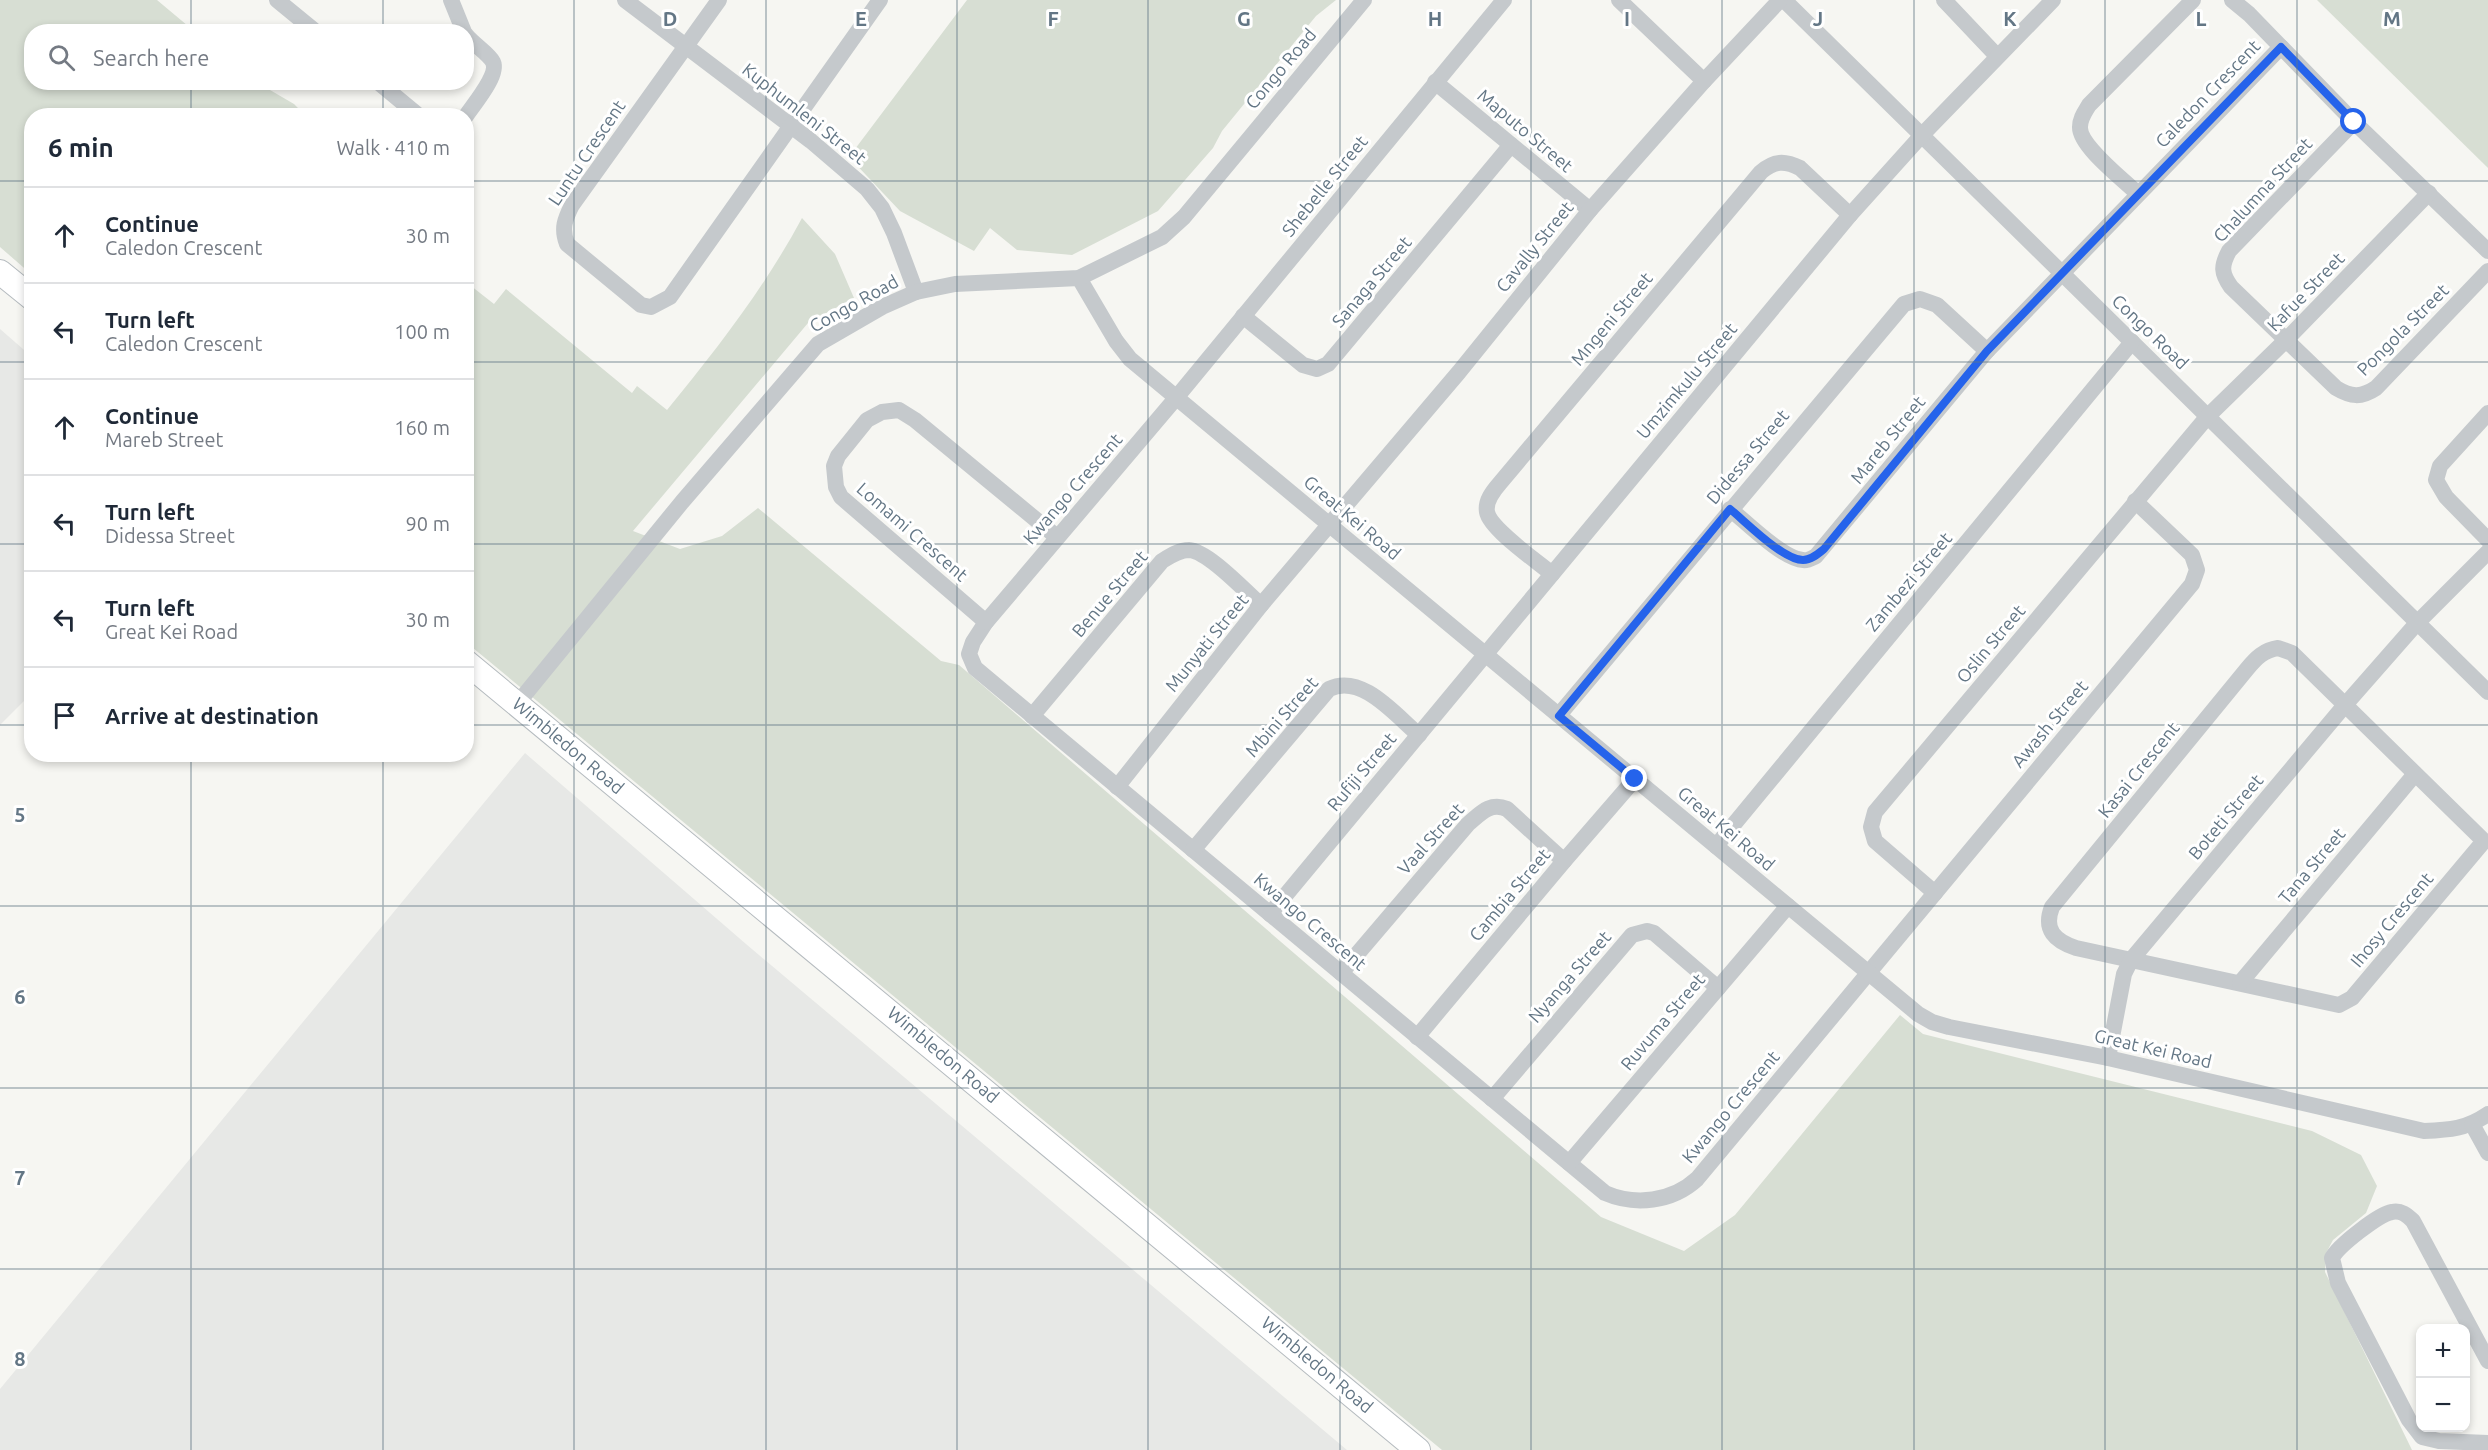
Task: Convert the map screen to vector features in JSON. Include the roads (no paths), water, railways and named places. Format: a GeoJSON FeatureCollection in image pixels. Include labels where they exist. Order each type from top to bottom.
{"type":"FeatureCollection","features":[{"type":"Feature","properties":{"kind":"main road"},"geometry":{"type":"LineString","coordinates":[[0,272],[24,292]]}},
{"type":"Feature","properties":{"kind":"main road","name":"Wimbledon Road"},"geometry":{"type":"LineString","coordinates":[[474,669],[1418,1450]]}},
{"type":"Feature","properties":{"kind":"street"},"geometry":{"type":"LineString","coordinates":[[277,0],[306,24]]}},
{"type":"Feature","properties":{"kind":"street"},"geometry":{"type":"LineString","coordinates":[[451,0],[461,24]]}},
{"type":"Feature","properties":{"kind":"street","name":"Kuphumleni Street"},"geometry":{"type":"LineString","coordinates":[[625,0],[792,127],[867,189],[882,208],[894,233],[916,292]]}},
{"type":"Feature","properties":{"kind":"street","name":"Luntu Crescent"},"geometry":{"type":"LineString","coordinates":[[719,0],[572,205],[564,221],[562,232],[567,244],[641,305],[651,307],[670,297],[880,0]]}},
{"type":"Feature","properties":{"kind":"street","name":"Congo Road"},"geometry":{"type":"LineString","coordinates":[[517,704],[690,494],[818,344],[882,307],[916,292],[955,284],[1079,278],[1162,237],[1184,217],[1364,0]]}},
{"type":"Feature","properties":{"kind":"street","name":"Shebelle Street"},"geometry":{"type":"LineString","coordinates":[[1176,398],[1504,0]]}},
{"type":"Feature","properties":{"kind":"street"},"geometry":{"type":"LineString","coordinates":[[1619,0],[1704,81]]}},
{"type":"Feature","properties":{"kind":"street","name":"Congo Road"},"geometry":{"type":"LineString","coordinates":[[1782,0],[2488,692]]}},
{"type":"Feature","properties":{"kind":"street","name":"Cavally Street"},"geometry":{"type":"LineString","coordinates":[[1329,524],[1459,372],[1590,210],[1704,81],[1782,0]]}},
{"type":"Feature","properties":{"kind":"street"},"geometry":{"type":"LineString","coordinates":[[1944,0],[1997,56]]}},
{"type":"Feature","properties":{"kind":"street","name":"Umzimkulu Street"},"geometry":{"type":"LineString","coordinates":[[1485,654],[1850,215],[1922,135],[2053,0]]}},
{"type":"Feature","properties":{"kind":"street"},"geometry":{"type":"LineString","coordinates":[[2138,194],[2087,144],[2080,128],[2082,117],[2089,105],[2193,0]]}},
{"type":"Feature","properties":{"kind":"street"},"geometry":{"type":"LineString","coordinates":[[2232,0],[2281,47]]}},
{"type":"Feature","properties":{"kind":"street"},"geometry":{"type":"LineString","coordinates":[[471,108],[494,74],[492,60],[474,44]]}},
{"type":"Feature","properties":{"kind":"street","name":"Caledon Crescent"},"geometry":{"type":"LineString","coordinates":[[2061,273],[2281,47],[2354,122],[2488,250]]}},
{"type":"Feature","properties":{"kind":"street","name":"Maputo Street"},"geometry":{"type":"LineString","coordinates":[[1435,82],[1590,210]]}},
{"type":"Feature","properties":{"kind":"street"},"geometry":{"type":"LineString","coordinates":[[387,90],[409,108]]}},
{"type":"Feature","properties":{"kind":"street","name":"Chalumna Street"},"geometry":{"type":"LineString","coordinates":[[2285,341],[2231,287],[2224,278],[2223,263],[2241,237],[2354,122]]}},
{"type":"Feature","properties":{"kind":"street","name":"Sanaga Street"},"geometry":{"type":"LineString","coordinates":[[1243,316],[1303,364],[1317,369],[1328,364],[1511,145]]}},
{"type":"Feature","properties":{"kind":"street","name":"Mngeni Street"},"geometry":{"type":"LineString","coordinates":[[1552,574],[1497,527],[1489,517],[1487,511],[1490,496],[1500,483],[1770,164],[1790,163],[1800,168],[1850,215]]}},
{"type":"Feature","properties":{"kind":"street","name":"Kafue Street"},"geometry":{"type":"LineString","coordinates":[[2208,416],[2285,341],[2429,193]]}},
{"type":"Feature","properties":{"kind":"street","name":"Pongola Street"},"geometry":{"type":"LineString","coordinates":[[2285,341],[2336,388],[2346,394],[2366,395],[2376,388],[2488,271]]}},
{"type":"Feature","properties":{"kind":"street","name":"Mareb Street"},"geometry":{"type":"LineString","coordinates":[[1730,509],[1794,558],[1802,560],[1816,556],[1987,351],[2061,273]]}},
{"type":"Feature","properties":{"kind":"street","name":"Great Kei Road"},"geometry":{"type":"LineString","coordinates":[[1079,278],[1116,341],[1130,359],[1917,1014],[1932,1022],[2108,1058],[2424,1131],[2451,1130],[2472,1124],[2488,1114]]}},
{"type":"Feature","properties":{"kind":"street","name":"Didessa Street"},"geometry":{"type":"LineString","coordinates":[[1559,716],[1904,304],[1920,299],[1937,305],[1987,351]]}},
{"type":"Feature","properties":{"kind":"street","name":"Zambezi Street"},"geometry":{"type":"LineString","coordinates":[[1716,846],[2132,342]]}},
{"type":"Feature","properties":{"kind":"street","name":"Kwango Crescent"},"geometry":{"type":"LineString","coordinates":[[1176,398],[986,621],[973,642],[969,654],[975,668],[1605,1193],[1618,1199],[1633,1201],[1656,1199],[1688,1187],[1868,973]]}},
{"type":"Feature","properties":{"kind":"street","name":"Lomami Crescent"},"geometry":{"type":"LineString","coordinates":[[986,621],[841,497],[836,487],[834,466],[837,456],[867,420],[882,412],[899,410],[1057,537]]}},
{"type":"Feature","properties":{"kind":"street"},"geometry":{"type":"LineString","coordinates":[[2488,414],[2440,466],[2436,480],[2446,497],[2488,540]]}},
{"type":"Feature","properties":{"kind":"street","name":"Oslin Street"},"geometry":{"type":"LineString","coordinates":[[1935,893],[1875,841],[1871,826],[1875,812],[2208,416]]}},
{"type":"Feature","properties":{"kind":"street","name":"Awash Street"},"geometry":{"type":"LineString","coordinates":[[1868,973],[2192,584],[2197,570],[2192,555],[2135,501]]}},
{"type":"Feature","properties":{"kind":"street","name":"Munyati Street"},"geometry":{"type":"LineString","coordinates":[[1117,787],[1261,605],[1329,524]]}},
{"type":"Feature","properties":{"kind":"street","name":"Benue Street"},"geometry":{"type":"LineString","coordinates":[[1032,716],[1162,561],[1172,555],[1189,550],[1204,555],[1261,605]]}},
{"type":"Feature","properties":{"kind":"street"},"geometry":{"type":"LineString","coordinates":[[2417,623],[2488,552]]}},
{"type":"Feature","properties":{"kind":"street","name":"Boteti Street"},"geometry":{"type":"LineString","coordinates":[[2108,1058],[2124,974],[2131,960],[2345,705],[2417,623]]}},
{"type":"Feature","properties":{"kind":"street","name":"Kasai Crescent"},"geometry":{"type":"LineString","coordinates":[[2131,960],[2076,948],[2055,939],[2048,925],[2052,907],[2247,669],[2259,655],[2269,649],[2284,650],[2292,653],[2345,705]]}},
{"type":"Feature","properties":{"kind":"street","name":"Rufiji Street"},"geometry":{"type":"LineString","coordinates":[[1270,914],[1485,654]]}},
{"type":"Feature","properties":{"kind":"street","name":"Mbini Street"},"geometry":{"type":"LineString","coordinates":[[1193,850],[1329,689],[1342,684],[1359,686],[1419,735]]}},
{"type":"Feature","properties":{"kind":"street","name":"Ihosy Crescent"},"geometry":{"type":"LineString","coordinates":[[2131,960],[2332,1005],[2346,1002],[2352,998],[2486,844],[2345,705]]}},
{"type":"Feature","properties":{"kind":"street","name":"Tana Street"},"geometry":{"type":"LineString","coordinates":[[2240,983],[2415,774]]}},
{"type":"Feature","properties":{"kind":"street","name":"Cambia Street"},"geometry":{"type":"LineString","coordinates":[[1418,1037],[1635,779]]}},
{"type":"Feature","properties":{"kind":"street","name":"Vaal Street"},"geometry":{"type":"LineString","coordinates":[[1341,973],[1468,824],[1489,807],[1498,806],[1507,809],[1564,861]]}},
{"type":"Feature","properties":{"kind":"street","name":"Ruvuma Street"},"geometry":{"type":"LineString","coordinates":[[1569,1163],[1788,906]]}},
{"type":"Feature","properties":{"kind":"street","name":"Nyanga Street"},"geometry":{"type":"LineString","coordinates":[[1492,1099],[1632,935],[1647,931],[1654,933],[1718,988]]}},
{"type":"Feature","properties":{"kind":"street"},"geometry":{"type":"LineString","coordinates":[[2472,1124],[2488,1153]]}},
{"type":"Feature","properties":{"kind":"street"},"geometry":{"type":"LineString","coordinates":[[2488,1361],[2413,1221],[2405,1214],[2389,1213],[2339,1248],[2332,1258],[2338,1283],[2409,1420],[2422,1437],[2439,1441],[2488,1443]]}}]}
